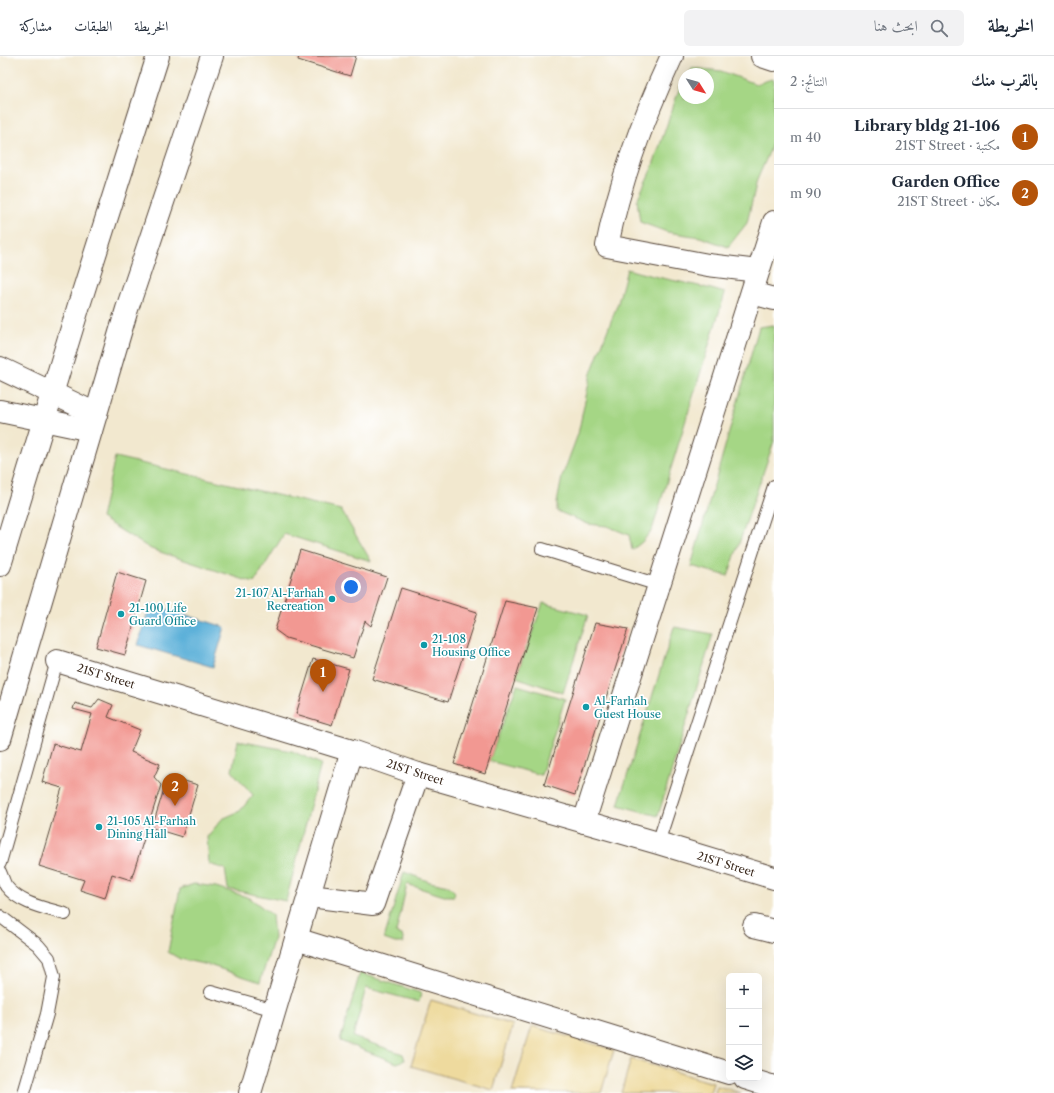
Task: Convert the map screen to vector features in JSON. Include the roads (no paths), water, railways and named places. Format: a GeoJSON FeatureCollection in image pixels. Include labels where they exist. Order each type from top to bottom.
{"type":"FeatureCollection","features":[{"type":"Feature","properties":{"kind":"street"},"geometry":{"type":"LineString","coordinates":[[0,565],[52,393],[158,56]]}},
{"type":"Feature","properties":{"kind":"street"},"geometry":{"type":"LineString","coordinates":[[0,739],[127,309],[212,56]]}},
{"type":"Feature","properties":{"kind":"street"},"geometry":{"type":"LineString","coordinates":[[672,56],[649,104],[612,217],[607,246],[708,265],[758,272]]}},
{"type":"Feature","properties":{"kind":"street"},"geometry":{"type":"LineString","coordinates":[[762,56],[774,60]]}},
{"type":"Feature","properties":{"kind":"street"},"geometry":{"type":"LineString","coordinates":[[584,822],[774,222]]}},
{"type":"Feature","properties":{"kind":"street"},"geometry":{"type":"LineString","coordinates":[[752,292],[774,299]]}},
{"type":"Feature","properties":{"kind":"street"},"geometry":{"type":"LineString","coordinates":[[0,368],[52,393],[93,422]]}},
{"type":"Feature","properties":{"kind":"street"},"geometry":{"type":"LineString","coordinates":[[0,411],[44,420],[93,422]]}},
{"type":"Feature","properties":{"kind":"street","name":"21ST Street"},"geometry":{"type":"LineString","coordinates":[[57,661],[352,751],[418,774],[774,878]]}},
{"type":"Feature","properties":{"kind":"street"},"geometry":{"type":"LineString","coordinates":[[250,1093],[352,751]]}},
{"type":"Feature","properties":{"kind":"street"},"geometry":{"type":"LineString","coordinates":[[310,896],[373,904],[418,774]]}},
{"type":"Feature","properties":{"kind":"street"},"geometry":{"type":"LineString","coordinates":[[296,939],[726,1072]]}},
{"type":"Feature","properties":{"kind":"street"},"geometry":{"type":"LineString","coordinates":[[755,1081],[774,1087]]}},
{"type":"Feature","properties":{"kind":"lane"},"geometry":{"type":"LineString","coordinates":[[658,843],[774,486]]}},
{"type":"Feature","properties":{"kind":"lane"},"geometry":{"type":"LineString","coordinates":[[542,549],[659,585]]}},
{"type":"Feature","properties":{"kind":"lane"},"geometry":{"type":"LineString","coordinates":[[0,863],[57,661]]}},
{"type":"Feature","properties":{"kind":"lane"},"geometry":{"type":"LineString","coordinates":[[0,872],[6,886],[22,900],[65,914]]}},
{"type":"Feature","properties":{"kind":"lane"},"geometry":{"type":"LineString","coordinates":[[0,916],[38,945],[49,958],[54,977],[47,1014],[24,1093]]}},
{"type":"Feature","properties":{"kind":"lane"},"geometry":{"type":"LineString","coordinates":[[211,992],[275,1010]]}},
{"type":"Feature","properties":{"kind":"water"},"geometry":{"type":"Polygon","coordinates":[[[150,604],[225,627],[213,667],[138,645],[150,604]]]}},
{"type":"Feature","properties":{"kind":"place","name":"21-107 Al-Farhah Recreation"},"geometry":{"type":"Point","coordinates":[332,599]}},
{"type":"Feature","properties":{"kind":"place","name":"21-100 Life Guard Office"},"geometry":{"type":"Point","coordinates":[121,614]}},
{"type":"Feature","properties":{"kind":"place","name":"21-108 Housing Office"},"geometry":{"type":"Point","coordinates":[424,645]}},
{"type":"Feature","properties":{"kind":"place","name":"21-106 Library bldg"},"geometry":{"type":"Point","coordinates":[323,692]}},
{"type":"Feature","properties":{"kind":"place","name":"Al-Farhah Guest House"},"geometry":{"type":"Point","coordinates":[586,707]}},
{"type":"Feature","properties":{"kind":"place","name":"Garden Office"},"geometry":{"type":"Point","coordinates":[175,806]}},
{"type":"Feature","properties":{"kind":"place","name":"21-105 Al-Farhah Dining Hall"},"geometry":{"type":"Point","coordinates":[99,827]}}]}
